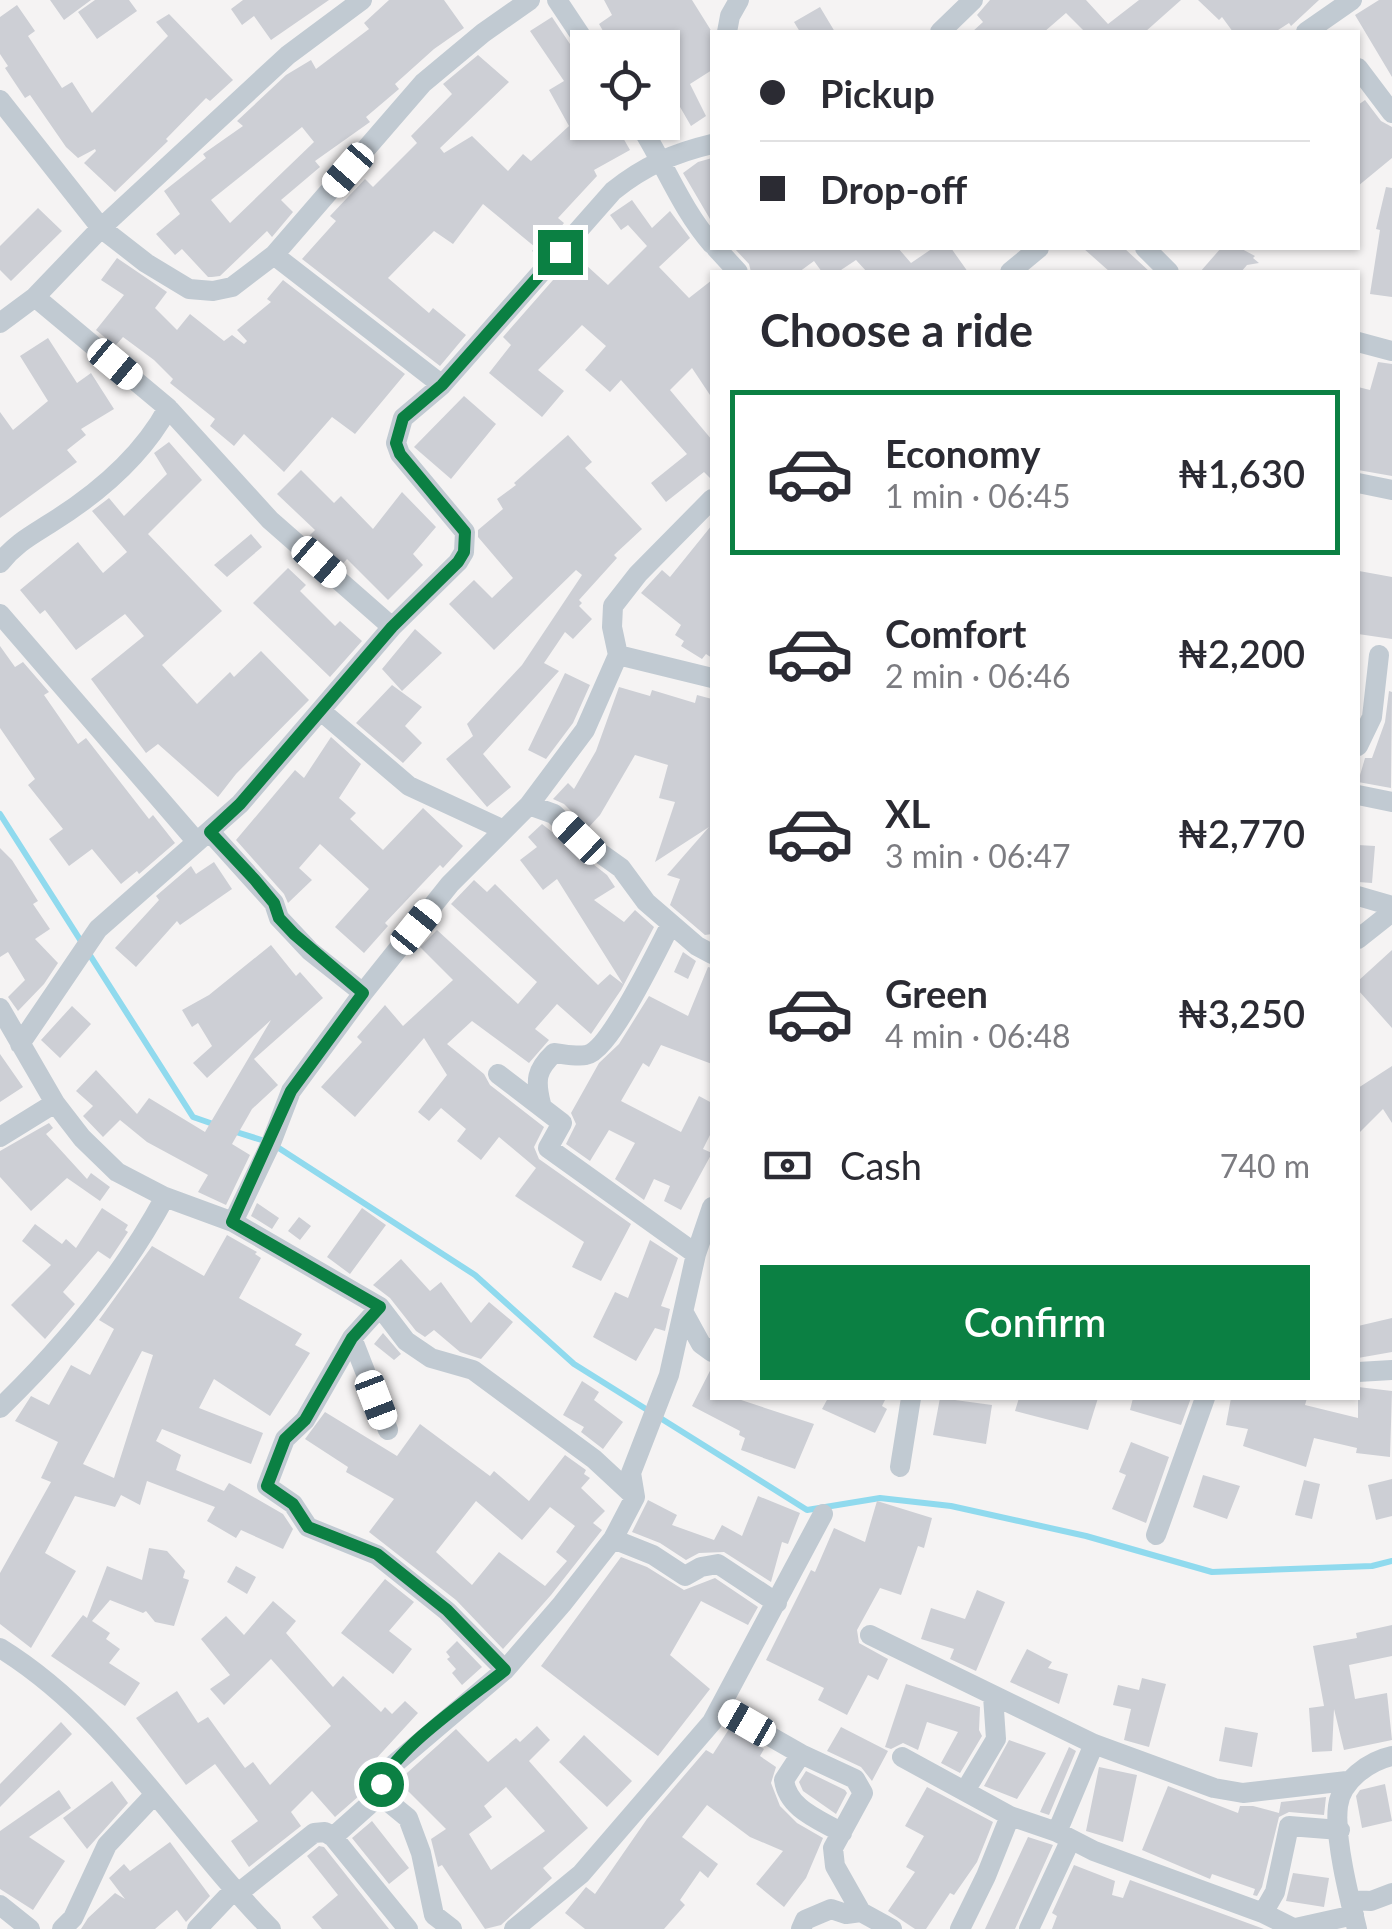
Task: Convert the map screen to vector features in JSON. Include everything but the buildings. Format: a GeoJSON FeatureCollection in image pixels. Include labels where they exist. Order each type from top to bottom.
{"type":"FeatureCollection","features":[{"type":"Feature","properties":{"kind":"street"},"geometry":{"type":"LineString","coordinates":[[0,323],[35,297],[101,228],[288,55],[362,0]]}},
{"type":"Feature","properties":{"kind":"street"},"geometry":{"type":"LineString","coordinates":[[0,100],[101,228],[189,289],[213,291],[232,287],[274,256],[423,83],[483,32],[530,0]]}},
{"type":"Feature","properties":{"kind":"street"},"geometry":{"type":"LineString","coordinates":[[558,0],[577,30]]}},
{"type":"Feature","properties":{"kind":"street"},"geometry":{"type":"LineString","coordinates":[[728,30],[730,16],[739,0]]}},
{"type":"Feature","properties":{"kind":"street"},"geometry":{"type":"LineString","coordinates":[[942,30],[973,0]]}},
{"type":"Feature","properties":{"kind":"street"},"geometry":{"type":"LineString","coordinates":[[1333,25],[1352,0]]}},
{"type":"Feature","properties":{"kind":"street"},"geometry":{"type":"LineString","coordinates":[[1360,71],[1392,113]]}},
{"type":"Feature","properties":{"kind":"street"},"geometry":{"type":"LineString","coordinates":[[650,140],[710,241]]}},
{"type":"Feature","properties":{"kind":"street"},"geometry":{"type":"LineString","coordinates":[[20,1044],[106,923],[240,804],[392,627],[458,562],[464,552],[465,532],[400,454],[396,443],[403,418],[442,385],[613,191],[662,159],[710,145]]}},
{"type":"Feature","properties":{"kind":"street"},"geometry":{"type":"LineString","coordinates":[[718,250],[736,270]]}},
{"type":"Feature","properties":{"kind":"street"},"geometry":{"type":"LineString","coordinates":[[1012,270],[1033,250]]}},
{"type":"Feature","properties":{"kind":"street"},"geometry":{"type":"LineString","coordinates":[[1147,250],[1167,270]]}},
{"type":"Feature","properties":{"kind":"street"},"geometry":{"type":"LineString","coordinates":[[274,256],[442,385]]}},
{"type":"Feature","properties":{"kind":"street"},"geometry":{"type":"LineString","coordinates":[[35,297],[168,408],[270,520],[392,627]]}},
{"type":"Feature","properties":{"kind":"street"},"geometry":{"type":"LineString","coordinates":[[1360,343],[1392,351]]}},
{"type":"Feature","properties":{"kind":"street"},"geometry":{"type":"LineString","coordinates":[[0,563],[15,544],[48,525],[113,476],[154,434],[168,408]]}},
{"type":"Feature","properties":{"kind":"street"},"geometry":{"type":"LineString","coordinates":[[1360,484],[1392,490]]}},
{"type":"Feature","properties":{"kind":"street"},"geometry":{"type":"LineString","coordinates":[[232,1222],[291,1091],[450,884],[528,804],[585,730],[618,655],[612,627],[613,606],[638,574],[710,500]]}},
{"type":"Feature","properties":{"kind":"street"},"geometry":{"type":"LineString","coordinates":[[0,614],[204,837],[255,880],[274,903],[279,918],[310,951],[363,993]]}},
{"type":"Feature","properties":{"kind":"street"},"geometry":{"type":"LineString","coordinates":[[618,655],[710,678]]}},
{"type":"Feature","properties":{"kind":"street"},"geometry":{"type":"LineString","coordinates":[[1360,742],[1372,717],[1376,655]]}},
{"type":"Feature","properties":{"kind":"street"},"geometry":{"type":"LineString","coordinates":[[321,711],[409,786],[504,830]]}},
{"type":"Feature","properties":{"kind":"street"},"geometry":{"type":"LineString","coordinates":[[1360,795],[1392,802]]}},
{"type":"Feature","properties":{"kind":"street"},"geometry":{"type":"LineString","coordinates":[[528,804],[554,814],[621,868],[646,902],[710,953]]}},
{"type":"Feature","properties":{"kind":"street"},"geometry":{"type":"LineString","coordinates":[[1360,897],[1392,909],[1360,937]]}},
{"type":"Feature","properties":{"kind":"street"},"geometry":{"type":"LineString","coordinates":[[541,1104],[536,1082],[543,1063],[554,1053],[586,1055],[598,1050],[623,1014],[671,924]]}},
{"type":"Feature","properties":{"kind":"street"},"geometry":{"type":"LineString","coordinates":[[0,1008],[55,1102],[82,1138],[116,1172],[165,1197],[232,1222],[380,1307],[406,1341],[431,1358],[472,1370],[594,1460],[635,1497]]}},
{"type":"Feature","properties":{"kind":"street"},"geometry":{"type":"LineString","coordinates":[[498,1074],[562,1124],[548,1148],[696,1254]]}},
{"type":"Feature","properties":{"kind":"street"},"geometry":{"type":"LineString","coordinates":[[0,1137],[55,1102]]}},
{"type":"Feature","properties":{"kind":"street"},"geometry":{"type":"LineString","coordinates":[[0,1408],[48,1361],[106,1290],[140,1244],[165,1197]]}},
{"type":"Feature","properties":{"kind":"street"},"geometry":{"type":"LineString","coordinates":[[332,1838],[380,1794],[386,1771],[505,1670],[612,1539],[635,1497],[631,1473],[669,1375],[696,1254],[710,1213]]}},
{"type":"Feature","properties":{"kind":"street"},"geometry":{"type":"LineString","coordinates":[[380,1307],[352,1338],[305,1420],[285,1439],[267,1486],[293,1504],[308,1527],[377,1554],[447,1610],[505,1670]]}},
{"type":"Feature","properties":{"kind":"street"},"geometry":{"type":"LineString","coordinates":[[684,1314],[701,1344],[710,1351]]}},
{"type":"Feature","properties":{"kind":"street"},"geometry":{"type":"LineString","coordinates":[[352,1338],[388,1430]]}},
{"type":"Feature","properties":{"kind":"street"},"geometry":{"type":"LineString","coordinates":[[1360,1372],[1392,1370]]}},
{"type":"Feature","properties":{"kind":"street"},"geometry":{"type":"LineString","coordinates":[[900,1467],[911,1400]]}},
{"type":"Feature","properties":{"kind":"street"},"geometry":{"type":"LineString","coordinates":[[1156,1535],[1203,1400]]}},
{"type":"Feature","properties":{"kind":"street"},"geometry":{"type":"LineString","coordinates":[[514,1929],[581,1874],[712,1722],[823,1514]]}},
{"type":"Feature","properties":{"kind":"street"},"geometry":{"type":"LineString","coordinates":[[612,1539],[653,1555],[685,1576],[718,1564],[777,1603]]}},
{"type":"Feature","properties":{"kind":"street"},"geometry":{"type":"LineString","coordinates":[[870,1635],[1094,1744],[1214,1788],[1243,1793],[1347,1782],[1380,1758],[1392,1756]]}},
{"type":"Feature","properties":{"kind":"street"},"geometry":{"type":"LineString","coordinates":[[0,1648],[44,1677],[128,1760],[235,1892],[271,1929]]}},
{"type":"Feature","properties":{"kind":"street"},"geometry":{"type":"LineString","coordinates":[[965,1791],[996,1739],[994,1696]]}},
{"type":"Feature","properties":{"kind":"street"},"geometry":{"type":"LineString","coordinates":[[720,1708],[801,1754],[855,1778],[863,1793],[833,1848],[835,1866],[861,1912],[889,1928]]}},
{"type":"Feature","properties":{"kind":"street"},"geometry":{"type":"LineString","coordinates":[[1029,1929],[1094,1744]]}},
{"type":"Feature","properties":{"kind":"street"},"geometry":{"type":"LineString","coordinates":[[801,1754],[784,1780],[786,1795],[796,1806],[842,1832]]}},
{"type":"Feature","properties":{"kind":"street"},"geometry":{"type":"LineString","coordinates":[[902,1757],[1010,1816],[1263,1913],[1292,1928],[1354,1915],[1392,1892]]}},
{"type":"Feature","properties":{"kind":"street"},"geometry":{"type":"LineString","coordinates":[[1347,1782],[1338,1805],[1354,1915]]}},
{"type":"Feature","properties":{"kind":"street"},"geometry":{"type":"LineString","coordinates":[[62,1929],[73,1918],[107,1845],[155,1794]]}},
{"type":"Feature","properties":{"kind":"street"},"geometry":{"type":"LineString","coordinates":[[380,1794],[408,1818],[421,1852],[428,1922],[452,1929]]}},
{"type":"Feature","properties":{"kind":"street"},"geometry":{"type":"LineString","coordinates":[[960,1929],[1010,1816]]}},
{"type":"Feature","properties":{"kind":"street"},"geometry":{"type":"LineString","coordinates":[[1263,1913],[1275,1892],[1289,1826],[1340,1830]]}},
{"type":"Feature","properties":{"kind":"street"},"geometry":{"type":"LineString","coordinates":[[196,1929],[235,1892],[314,1833],[325,1832],[408,1929]]}},
{"type":"Feature","properties":{"kind":"street"},"geometry":{"type":"LineString","coordinates":[[0,1905],[30,1929]]}},
{"type":"Feature","properties":{"kind":"street"},"geometry":{"type":"LineString","coordinates":[[801,1929],[806,1920],[831,1908],[846,1914],[861,1912]]}},
{"type":"Feature","properties":{"kind":"waterway"},"geometry":{"type":"LineString","coordinates":[[0,814],[193,1117],[216,1125]]}},
{"type":"Feature","properties":{"kind":"waterway"},"geometry":{"type":"LineString","coordinates":[[233,1131],[271,1143],[475,1275],[574,1364],[807,1510],[880,1498],[951,1506],[1086,1536],[1212,1572],[1372,1566],[1392,1561]]}},
{"type":"Feature","properties":{"kind":"route"},"geometry":{"type":"LineString","coordinates":[[381,1784],[386,1771],[416,1743],[505,1670],[447,1610],[377,1554],[308,1527],[293,1504],[267,1486],[285,1439],[305,1420],[352,1338],[380,1307],[232,1222],[291,1091],[363,993],[310,951],[279,918],[274,903],[255,880],[210,832],[240,804],[392,627],[458,562],[464,552],[465,532],[400,454],[396,443],[403,418],[442,385],[560,252]]}}]}
